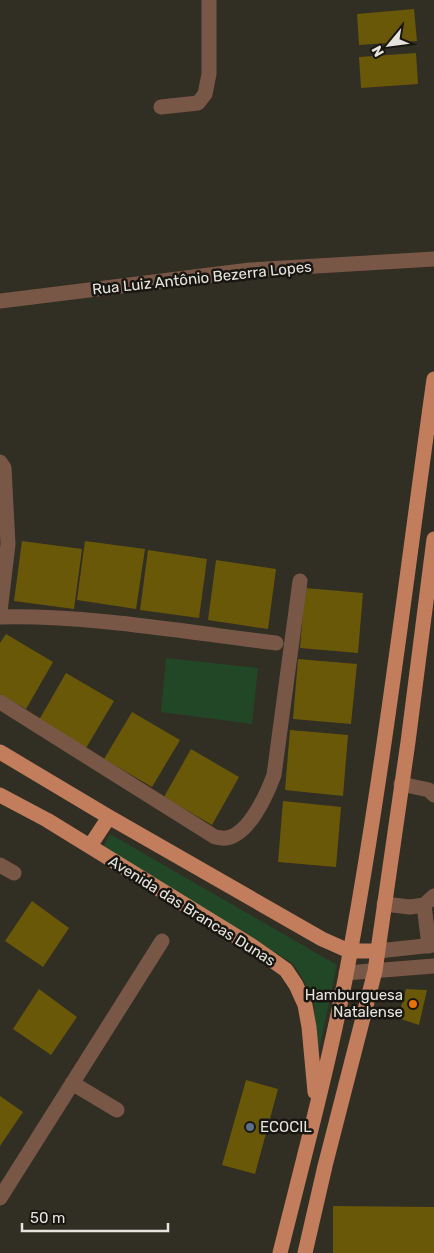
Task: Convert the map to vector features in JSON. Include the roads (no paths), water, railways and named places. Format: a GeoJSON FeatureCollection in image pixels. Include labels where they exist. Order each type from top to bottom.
{"type":"FeatureCollection","features":[{"type":"Feature","properties":{"kind":"main road"},"geometry":{"type":"LineString","coordinates":[[280,1253],[316,1108],[346,973],[370,838],[414,536],[434,379]]}},
{"type":"Feature","properties":{"kind":"main road"},"geometry":{"type":"LineString","coordinates":[[305,1253],[325,1166],[375,971],[401,784],[429,614],[434,539]]}},
{"type":"Feature","properties":{"kind":"main road"},"geometry":{"type":"LineString","coordinates":[[0,752],[109,818],[322,939],[349,951],[378,951]]}},
{"type":"Feature","properties":{"kind":"main road","name":"Avenida das Brancas Dunas"},"geometry":{"type":"LineString","coordinates":[[0,794],[90,846],[252,946],[286,970],[296,985],[305,1006],[309,1027],[316,1108]]}},
{"type":"Feature","properties":{"kind":"main road"},"geometry":{"type":"LineString","coordinates":[[90,846],[109,818]]}},
{"type":"Feature","properties":{"kind":"street"},"geometry":{"type":"LineString","coordinates":[[161,106],[198,103],[205,94],[209,74],[209,0]]}},
{"type":"Feature","properties":{"kind":"street","name":"Rua Luiz Antônio Bezerra Lopes"},"geometry":{"type":"LineString","coordinates":[[0,301],[250,270],[434,259]]}},
{"type":"Feature","properties":{"kind":"street"},"geometry":{"type":"LineString","coordinates":[[0,462],[4,468],[8,544],[0,612]]}},
{"type":"Feature","properties":{"kind":"street"},"geometry":{"type":"LineString","coordinates":[[0,702],[215,837],[225,838],[234,835],[244,828],[264,800],[274,775],[300,581]]}},
{"type":"Feature","properties":{"kind":"street"},"geometry":{"type":"LineString","coordinates":[[0,617],[86,620],[276,643]]}},
{"type":"Feature","properties":{"kind":"street"},"geometry":{"type":"LineString","coordinates":[[401,784],[429,790],[434,795]]}},
{"type":"Feature","properties":{"kind":"street"},"geometry":{"type":"LineString","coordinates":[[0,866],[14,873]]}},
{"type":"Feature","properties":{"kind":"street"},"geometry":{"type":"LineString","coordinates":[[378,951],[431,946],[429,900],[410,907],[384,904]]}},
{"type":"Feature","properties":{"kind":"street"},"geometry":{"type":"LineString","coordinates":[[0,1198],[162,941]]}},
{"type":"Feature","properties":{"kind":"street"},"geometry":{"type":"LineString","coordinates":[[346,973],[434,966]]}},
{"type":"Feature","properties":{"kind":"street"},"geometry":{"type":"LineString","coordinates":[[72,1083],[117,1110]]}},
{"type":"Feature","properties":{"kind":"place","name":"Hamburguesa Natalense"},"geometry":{"type":"Point","coordinates":[413,1004]}},
{"type":"Feature","properties":{"kind":"place","name":"ECOCIL"},"geometry":{"type":"Point","coordinates":[250,1127]}}]}
